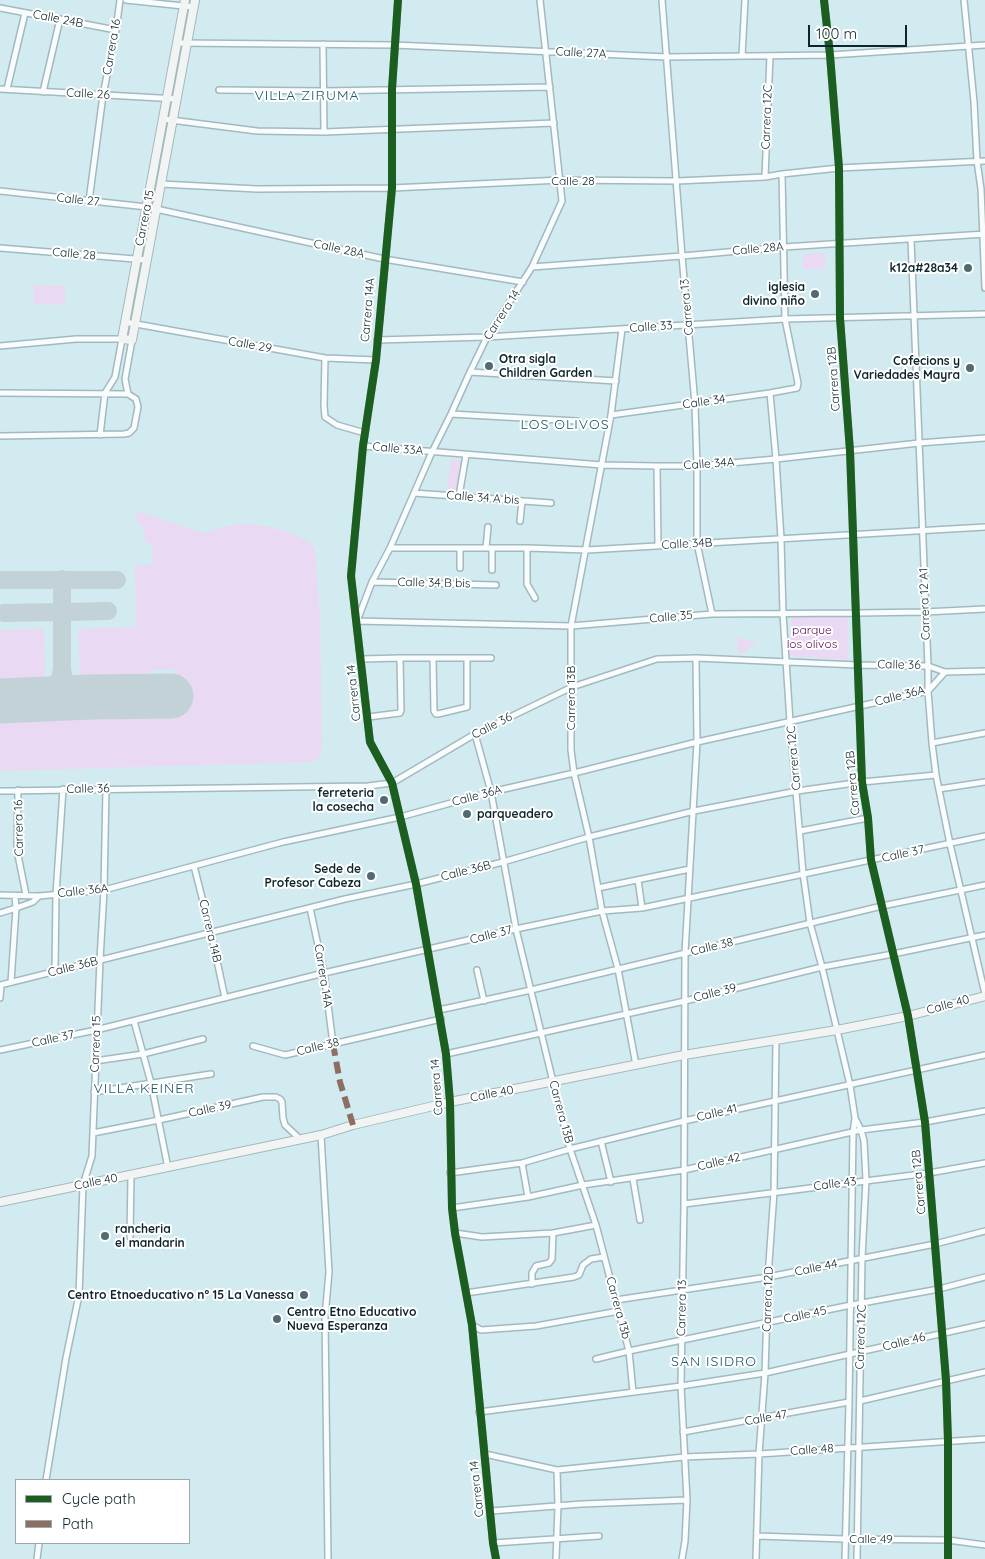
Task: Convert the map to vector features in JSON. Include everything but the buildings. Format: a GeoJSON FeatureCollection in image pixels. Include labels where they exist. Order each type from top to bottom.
{"type":"FeatureCollection","features":[{"type":"Feature","properties":{"kind":"street","name":"Carrera 16"},"geometry":{"type":"LineString","coordinates":[[88,201],[103,95],[120,0]]}},
{"type":"Feature","properties":{"kind":"street"},"geometry":{"type":"LineString","coordinates":[[126,0],[194,3]]}},
{"type":"Feature","properties":{"kind":"street","name":"Carrera 14A"},"geometry":{"type":"LineString","coordinates":[[357,621],[351,576],[365,433],[376,360],[392,188],[392,89],[398,0]]}},
{"type":"Feature","properties":{"kind":"street","name":"Carrera 14"},"geometry":{"type":"LineString","coordinates":[[496,1559],[479,1412],[472,1325],[452,1208],[450,1102],[441,1019],[416,884],[392,783],[370,742],[357,621],[372,582],[390,548],[470,372],[487,338],[532,267],[562,201],[540,0]]}},
{"type":"Feature","properties":{"kind":"street","name":"Carrera 13"},"geometry":{"type":"LineString","coordinates":[[662,0],[695,404],[697,466],[696,543],[712,614]]}},
{"type":"Feature","properties":{"kind":"street"},"geometry":{"type":"LineString","coordinates":[[742,56],[745,0]]}},
{"type":"Feature","properties":{"kind":"street","name":"Carrera 12B"},"geometry":{"type":"LineString","coordinates":[[824,0],[839,168],[841,242],[840,318],[850,451],[862,782],[868,818],[871,860],[908,1016],[925,1122],[946,1380],[948,1559]]}},
{"type":"Feature","properties":{"kind":"street"},"geometry":{"type":"LineString","coordinates":[[964,0],[984,234],[985,288]]}},
{"type":"Feature","properties":{"kind":"street","name":"Carrera 15"},"geometry":{"type":"LineString","coordinates":[[100,434],[105,393],[115,378],[185,3]]}},
{"type":"Feature","properties":{"kind":"street","name":"Carrera 15"},"geometry":{"type":"LineString","coordinates":[[128,394],[125,379],[194,3]]}},
{"type":"Feature","properties":{"kind":"street","name":"Calle 24B"},"geometry":{"type":"LineString","coordinates":[[0,8],[116,30]]}},
{"type":"Feature","properties":{"kind":"street"},"geometry":{"type":"LineString","coordinates":[[7,89],[25,13]]}},
{"type":"Feature","properties":{"kind":"street"},"geometry":{"type":"LineString","coordinates":[[44,92],[60,19]]}},
{"type":"Feature","properties":{"kind":"street","name":"Calle 27A"},"geometry":{"type":"LineString","coordinates":[[178,43],[394,44],[667,57],[830,55],[985,45]]}},
{"type":"Feature","properties":{"kind":"street"},"geometry":{"type":"LineString","coordinates":[[323,44],[324,132]]}},
{"type":"Feature","properties":{"kind":"street","name":"Carrera 12C"},"geometry":{"type":"LineString","coordinates":[[764,178],[770,56]]}},
{"type":"Feature","properties":{"kind":"street"},"geometry":{"type":"LineString","coordinates":[[219,90],[324,91],[550,87]]}},
{"type":"Feature","properties":{"kind":"street","name":"Calle 26"},"geometry":{"type":"LineString","coordinates":[[0,89],[177,99]]}},
{"type":"Feature","properties":{"kind":"street"},"geometry":{"type":"LineString","coordinates":[[163,119],[257,131],[324,132],[554,123]]}},
{"type":"Feature","properties":{"kind":"street","name":"Calle 28"},"geometry":{"type":"LineString","coordinates":[[161,184],[257,188],[392,188],[561,180],[677,181],[764,178],[782,174],[839,168],[985,160]]}},
{"type":"Feature","properties":{"kind":"street"},"geometry":{"type":"LineString","coordinates":[[782,174],[785,319]]}},
{"type":"Feature","properties":{"kind":"street","name":"Calle 27"},"geometry":{"type":"LineString","coordinates":[[0,191],[147,207],[156,210]]}},
{"type":"Feature","properties":{"kind":"street","name":"Calle 28A"},"geometry":{"type":"LineString","coordinates":[[156,210],[384,258],[523,282]]}},
{"type":"Feature","properties":{"kind":"street","name":"Calle 28A"},"geometry":{"type":"LineString","coordinates":[[532,267],[841,242],[984,234]]}},
{"type":"Feature","properties":{"kind":"street","name":"Carrera 12 A1"},"geometry":{"type":"LineString","coordinates":[[911,239],[928,690],[932,743],[936,775],[950,844],[985,995]]}},
{"type":"Feature","properties":{"kind":"street","name":"Calle 28"},"geometry":{"type":"LineString","coordinates":[[0,248],[147,260]]}},
{"type":"Feature","properties":{"kind":"street","name":"Calle 33"},"geometry":{"type":"LineString","coordinates":[[377,340],[487,338],[785,319],[985,314]]}},
{"type":"Feature","properties":{"kind":"street","name":"Calle 34"},"geometry":{"type":"LineString","coordinates":[[611,415],[797,388],[798,383],[785,319]]}},
{"type":"Feature","properties":{"kind":"street","name":"Calle 29"},"geometry":{"type":"LineString","coordinates":[[125,322],[325,358],[376,360]]}},
{"type":"Feature","properties":{"kind":"street","name":"Carrera 13B"},"geometry":{"type":"LineString","coordinates":[[622,329],[611,415],[571,626],[571,750],[574,774],[589,838],[602,911],[618,969],[636,1065]]}},
{"type":"Feature","properties":{"kind":"street"},"geometry":{"type":"LineString","coordinates":[[0,346],[76,339],[132,340]]}},
{"type":"Feature","properties":{"kind":"street"},"geometry":{"type":"LineString","coordinates":[[325,358],[325,417],[336,426],[365,433]]}},
{"type":"Feature","properties":{"kind":"street"},"geometry":{"type":"LineString","coordinates":[[470,372],[616,381]]}},
{"type":"Feature","properties":{"kind":"street"},"geometry":{"type":"LineString","coordinates":[[0,393],[128,394],[134,396],[138,404],[136,424],[129,433],[0,436]]}},
{"type":"Feature","properties":{"kind":"street","name":"Carrera 12C"},"geometry":{"type":"LineString","coordinates":[[770,393],[781,539],[783,614],[790,722],[803,874],[810,923],[850,1086],[855,1118],[853,1133],[845,1559]]}},
{"type":"Feature","properties":{"kind":"street"},"geometry":{"type":"LineString","coordinates":[[451,414],[577,421]]}},
{"type":"Feature","properties":{"kind":"street","name":"Calle 34A"},"geometry":{"type":"LineString","coordinates":[[432,452],[602,465],[697,466],[985,438]]}},
{"type":"Feature","properties":{"kind":"street","name":"Calle 33A"},"geometry":{"type":"LineString","coordinates":[[364,446],[432,452]]}},
{"type":"Feature","properties":{"kind":"street"},"geometry":{"type":"LineString","coordinates":[[459,496],[466,455]]}},
{"type":"Feature","properties":{"kind":"street"},"geometry":{"type":"LineString","coordinates":[[657,466],[658,546]]}},
{"type":"Feature","properties":{"kind":"street","name":"Calle 34 A bis"},"geometry":{"type":"LineString","coordinates":[[414,493],[551,503]]}},
{"type":"Feature","properties":{"kind":"street"},"geometry":{"type":"LineString","coordinates":[[520,521],[522,501]]}},
{"type":"Feature","properties":{"kind":"street"},"geometry":{"type":"LineString","coordinates":[[488,527],[492,570]]}},
{"type":"Feature","properties":{"kind":"street","name":"Calle 34B"},"geometry":{"type":"LineString","coordinates":[[390,548],[586,550],[985,527]]}},
{"type":"Feature","properties":{"kind":"street"},"geometry":{"type":"LineString","coordinates":[[460,548],[460,568]]}},
{"type":"Feature","properties":{"kind":"street"},"geometry":{"type":"LineString","coordinates":[[526,548],[527,584],[535,598]]}},
{"type":"Feature","properties":{"kind":"street","name":"Calle 34 B bis"},"geometry":{"type":"LineString","coordinates":[[372,582],[496,585]]}},
{"type":"Feature","properties":{"kind":"street","name":"Calle 35"},"geometry":{"type":"LineString","coordinates":[[357,621],[571,626],[712,614],[925,612],[985,609]]}},
{"type":"Feature","properties":{"kind":"street"},"geometry":{"type":"LineString","coordinates":[[368,717],[400,713],[402,710],[400,658]]}},
{"type":"Feature","properties":{"kind":"street"},"geometry":{"type":"LineString","coordinates":[[433,658],[434,711],[436,714],[466,707],[467,658]]}},
{"type":"Feature","properties":{"kind":"street"},"geometry":{"type":"LineString","coordinates":[[362,659],[491,658]]}},
{"type":"Feature","properties":{"kind":"street","name":"Carrera 13"},"geometry":{"type":"LineString","coordinates":[[682,1559],[688,1500],[681,1386],[685,954],[697,742],[696,658]]}},
{"type":"Feature","properties":{"kind":"street","name":"Calle 36"},"geometry":{"type":"LineString","coordinates":[[0,791],[368,786],[392,783],[475,734],[572,687],[657,659],[696,658],[928,666],[945,672],[985,671]]}},
{"type":"Feature","properties":{"kind":"street","name":"Calle 36A"},"geometry":{"type":"LineString","coordinates":[[0,895],[39,896],[104,890],[282,842],[400,817],[490,792],[574,774],[697,742],[928,690],[945,672]]}},
{"type":"Feature","properties":{"kind":"street"},"geometry":{"type":"LineString","coordinates":[[932,743],[985,733]]}},
{"type":"Feature","properties":{"kind":"street","name":"Carrera 13B"},"geometry":{"type":"LineString","coordinates":[[475,734],[490,792],[516,929],[553,1082],[570,1149],[596,1225]]}},
{"type":"Feature","properties":{"kind":"street","name":"Calle 36B"},"geometry":{"type":"LineString","coordinates":[[1,985],[310,908],[416,884],[694,811],[797,791],[862,782],[936,775]]}},
{"type":"Feature","properties":{"kind":"street"},"geometry":{"type":"LineString","coordinates":[[939,789],[985,782]]}},
{"type":"Feature","properties":{"kind":"street"},"geometry":{"type":"LineString","coordinates":[[55,971],[56,894],[63,789]]}},
{"type":"Feature","properties":{"kind":"street","name":"Carrera 15"},"geometry":{"type":"LineString","coordinates":[[46,1479],[66,1358],[79,1295],[83,1185],[92,1156],[96,1030],[104,890],[106,789]]}},
{"type":"Feature","properties":{"kind":"street","name":"Carrera 16"},"geometry":{"type":"LineString","coordinates":[[18,790],[17,850],[26,895]]}},
{"type":"Feature","properties":{"kind":"street"},"geometry":{"type":"LineString","coordinates":[[800,831],[868,818]]}},
{"type":"Feature","properties":{"kind":"street","name":"Calle 37"},"geometry":{"type":"LineString","coordinates":[[0,1050],[96,1030],[324,973],[516,929],[602,911],[642,908],[985,836]]}},
{"type":"Feature","properties":{"kind":"street","name":"Carrera 14B"},"geometry":{"type":"LineString","coordinates":[[194,866],[225,998]]}},
{"type":"Feature","properties":{"kind":"street"},"geometry":{"type":"LineString","coordinates":[[598,888],[690,869]]}},
{"type":"Feature","properties":{"kind":"street"},"geometry":{"type":"LineString","coordinates":[[638,880],[642,908]]}},
{"type":"Feature","properties":{"kind":"street","name":"Calle 38"},"geometry":{"type":"LineString","coordinates":[[439,1010],[685,954],[882,906],[985,885]]}},
{"type":"Feature","properties":{"kind":"street"},"geometry":{"type":"LineString","coordinates":[[11,982],[16,908],[15,896]]}},
{"type":"Feature","properties":{"kind":"street"},"geometry":{"type":"LineString","coordinates":[[0,913],[32,902],[39,896]]}},
{"type":"Feature","properties":{"kind":"street","name":"Carrera 14A"},"geometry":{"type":"LineString","coordinates":[[310,908],[324,973],[332,1044]]}},
{"type":"Feature","properties":{"kind":"street","name":"Calle 39"},"geometry":{"type":"LineString","coordinates":[[446,1054],[685,1001],[822,967],[985,935]]}},
{"type":"Feature","properties":{"kind":"street"},"geometry":{"type":"LineString","coordinates":[[477,970],[484,1001]]}},
{"type":"Feature","properties":{"kind":"street"},"geometry":{"type":"LineString","coordinates":[[0,998],[1,985]]}},
{"type":"Feature","properties":{"kind":"street","name":"Calle 40"},"geometry":{"type":"LineString","coordinates":[[0,1202],[321,1135],[353,1125],[450,1102],[636,1065],[908,1016],[985,995]]}},
{"type":"Feature","properties":{"kind":"street","name":"Calle 38"},"geometry":{"type":"LineString","coordinates":[[253,1046],[285,1055],[441,1019]]}},
{"type":"Feature","properties":{"kind":"street"},"geometry":{"type":"LineString","coordinates":[[134,1021],[151,1083],[168,1168]]}},
{"type":"Feature","properties":{"kind":"street"},"geometry":{"type":"LineString","coordinates":[[95,1061],[143,1054],[203,1040]]}},
{"type":"Feature","properties":{"kind":"street","name":"Carrera 12D"},"geometry":{"type":"LineString","coordinates":[[756,1559],[759,1454],[774,1192],[776,1040]]}},
{"type":"Feature","properties":{"kind":"street","name":"Calle 41"},"geometry":{"type":"LineString","coordinates":[[450,1173],[522,1163],[570,1149],[684,1121],[985,1055]]}},
{"type":"Feature","properties":{"kind":"street"},"geometry":{"type":"LineString","coordinates":[[94,1092],[211,1074]]}},
{"type":"Feature","properties":{"kind":"street","name":"Calle 39"},"geometry":{"type":"LineString","coordinates":[[92,1133],[263,1097],[276,1097],[282,1102],[285,1125],[300,1139]]}},
{"type":"Feature","properties":{"kind":"street","name":"Calle 42"},"geometry":{"type":"LineString","coordinates":[[452,1208],[528,1197],[583,1185],[684,1170],[861,1130],[925,1122],[985,1111]]}},
{"type":"Feature","properties":{"kind":"street","name":"Carrera 12C"},"geometry":{"type":"LineString","coordinates":[[855,1118],[864,1141],[866,1180],[862,1258],[856,1559]]}},
{"type":"Feature","properties":{"kind":"street"},"geometry":{"type":"LineString","coordinates":[[321,1135],[329,1272],[325,1318],[328,1559]]}},
{"type":"Feature","properties":{"kind":"street"},"geometry":{"type":"LineString","coordinates":[[601,1142],[611,1182]]}},
{"type":"Feature","properties":{"kind":"street"},"geometry":{"type":"LineString","coordinates":[[522,1163],[528,1197]]}},
{"type":"Feature","properties":{"kind":"street","name":"Calle 43"},"geometry":{"type":"LineString","coordinates":[[684,1204],[929,1173],[985,1163]]}},
{"type":"Feature","properties":{"kind":"street"},"geometry":{"type":"LineString","coordinates":[[130,1237],[131,1175]]}},
{"type":"Feature","properties":{"kind":"street"},"geometry":{"type":"LineString","coordinates":[[633,1179],[640,1220]]}},
{"type":"Feature","properties":{"kind":"street"},"geometry":{"type":"LineString","coordinates":[[455,1234],[482,1237],[553,1234],[596,1225]]}},
{"type":"Feature","properties":{"kind":"street","name":"Carrera 13b"},"geometry":{"type":"LineString","coordinates":[[596,1225],[629,1351],[632,1392]]}},
{"type":"Feature","properties":{"kind":"street","name":"Calle 44"},"geometry":{"type":"LineString","coordinates":[[616,1300],[768,1277],[935,1244],[985,1231]]}},
{"type":"Feature","properties":{"kind":"street"},"geometry":{"type":"LineString","coordinates":[[532,1284],[532,1274],[536,1266],[549,1263],[552,1258],[553,1234]]}},
{"type":"Feature","properties":{"kind":"street"},"geometry":{"type":"LineString","coordinates":[[466,1293],[574,1277],[579,1275],[583,1265],[591,1259],[604,1257]]}},
{"type":"Feature","properties":{"kind":"street","name":"Calle 45"},"geometry":{"type":"LineString","coordinates":[[596,1359],[851,1305],[939,1289],[985,1277]]}},
{"type":"Feature","properties":{"kind":"street"},"geometry":{"type":"LineString","coordinates":[[473,1336],[481,1330],[536,1326],[619,1311]]}},
{"type":"Feature","properties":{"kind":"street","name":"Calle 46"},"geometry":{"type":"LineString","coordinates":[[479,1412],[765,1374],[985,1324]]}},
{"type":"Feature","properties":{"kind":"street"},"geometry":{"type":"LineString","coordinates":[[472,1325],[481,1330]]}},
{"type":"Feature","properties":{"kind":"street"},"geometry":{"type":"LineString","coordinates":[[860,1401],[985,1372]]}},
{"type":"Feature","properties":{"kind":"street","name":"Calle 47"},"geometry":{"type":"LineString","coordinates":[[683,1432],[849,1402]]}},
{"type":"Feature","properties":{"kind":"street","name":"Calle 48"},"geometry":{"type":"LineString","coordinates":[[485,1454],[557,1470],[684,1457],[985,1439]]}},
{"type":"Feature","properties":{"kind":"street"},"geometry":{"type":"LineString","coordinates":[[556,1559],[557,1470]]}},
{"type":"Feature","properties":{"kind":"street"},"geometry":{"type":"LineString","coordinates":[[491,1511],[688,1500]]}},
{"type":"Feature","properties":{"kind":"street"},"geometry":{"type":"LineString","coordinates":[[493,1544],[599,1536]]}},
{"type":"Feature","properties":{"kind":"street","name":"Calle 49"},"geometry":{"type":"LineString","coordinates":[[758,1536],[948,1540],[985,1545]]}},
{"type":"Feature","properties":{"kind":"street"},"geometry":{"type":"LineString","coordinates":[[37,1559],[39,1544]]}},
{"type":"Feature","properties":{"kind":"green space"},"geometry":{"type":"Polygon","coordinates":[[[825,253],[825,269],[803,269],[803,254],[825,253]]]}},
{"type":"Feature","properties":{"kind":"green space"},"geometry":{"type":"Polygon","coordinates":[[[34,285],[65,286],[65,305],[33,303],[34,285]]]}},
{"type":"Feature","properties":{"kind":"green space"},"geometry":{"type":"Polygon","coordinates":[[[451,459],[463,461],[459,490],[447,489],[451,459]]]}},
{"type":"Feature","properties":{"kind":"green space"},"geometry":{"type":"Polygon","coordinates":[[[137,511],[204,533],[239,523],[266,526],[293,534],[311,543],[315,551],[320,614],[322,748],[319,758],[314,762],[0,771],[0,715],[175,709],[174,669],[153,670],[139,680],[88,682],[80,674],[78,629],[136,626],[135,565],[153,564],[152,544],[145,542],[144,530],[136,519],[137,511]]]}},
{"type":"Feature","properties":{"kind":"green space","name":"parque los olivos"},"geometry":{"type":"Polygon","coordinates":[[[792,615],[848,617],[848,660],[789,656],[792,615]]]}},
{"type":"Feature","properties":{"kind":"green space"},"geometry":{"type":"Polygon","coordinates":[[[44,629],[44,678],[36,684],[0,685],[0,630],[44,629]]]}},
{"type":"Feature","properties":{"kind":"green space"},"geometry":{"type":"Polygon","coordinates":[[[737,637],[756,642],[738,655],[737,637]]]}},
{"type":"Feature","properties":{"kind":"taxiway"},"geometry":{"type":"LineString","coordinates":[[38,700],[53,689],[60,678],[62,669],[62,579]]}},
{"type":"Feature","properties":{"kind":"taxiway"},"geometry":{"type":"LineString","coordinates":[[0,580],[117,580]]}},
{"type":"Feature","properties":{"kind":"taxiway"},"geometry":{"type":"LineString","coordinates":[[4,613],[56,612],[62,616],[67,612],[108,611]]}},
{"type":"Feature","properties":{"kind":"taxiway"},"geometry":{"type":"LineString","coordinates":[[62,669],[68,689],[77,695],[90,697]]}},
{"type":"Feature","properties":{"kind":"runway"},"geometry":{"type":"LineString","coordinates":[[0,701],[171,696]]}},
{"type":"Feature","properties":{"kind":"marked path"},"geometry":{"type":"LineString","coordinates":[[333,1044],[340,1082],[353,1125]]}},
{"type":"Feature","properties":{"kind":"cycle path"},"geometry":{"type":"LineString","coordinates":[[398,0],[392,89],[392,188],[376,360],[363,446],[351,576],[370,742],[392,783],[416,884],[446,1054],[450,1102],[452,1208],[472,1325],[496,1559]]}},
{"type":"Feature","properties":{"kind":"cycle path"},"geometry":{"type":"LineString","coordinates":[[824,0],[839,168],[840,318],[850,451],[862,782],[868,818],[871,860],[908,1016],[925,1122],[946,1380],[948,1559]]}},
{"type":"Feature","properties":{"kind":"place","name":"k12a#28a34"},"geometry":{"type":"Point","coordinates":[968,268]}},
{"type":"Feature","properties":{"kind":"place","name":"iglesia divino niño"},"geometry":{"type":"Point","coordinates":[815,294]}},
{"type":"Feature","properties":{"kind":"place","name":"Otra sigla Children Garden"},"geometry":{"type":"Point","coordinates":[489,366]}},
{"type":"Feature","properties":{"kind":"place","name":"Cofecions y Variedades Mayra"},"geometry":{"type":"Point","coordinates":[970,368]}},
{"type":"Feature","properties":{"kind":"place","name":"ferreteria la cosecha"},"geometry":{"type":"Point","coordinates":[384,800]}},
{"type":"Feature","properties":{"kind":"place","name":"parqueadero"},"geometry":{"type":"Point","coordinates":[467,814]}},
{"type":"Feature","properties":{"kind":"place","name":"Sede de Profesor Cabeza"},"geometry":{"type":"Point","coordinates":[371,876]}},
{"type":"Feature","properties":{"kind":"place","name":"rancheria el mandarin"},"geometry":{"type":"Point","coordinates":[105,1236]}},
{"type":"Feature","properties":{"kind":"place","name":"Centro Etnoeducativo n° 15 La Vanessa"},"geometry":{"type":"Point","coordinates":[304,1295]}},
{"type":"Feature","properties":{"kind":"place","name":"Centro Etno Educativo Nueva Esperanza"},"geometry":{"type":"Point","coordinates":[277,1319]}},
{"type":"Feature","properties":{"kind":"district","name":"VILLA ZIRUMA"},"geometry":{"type":"Point","coordinates":[307,96]}},
{"type":"Feature","properties":{"kind":"district","name":"LOS OLIVOS"},"geometry":{"type":"Point","coordinates":[565,425]}},
{"type":"Feature","properties":{"kind":"district","name":"VILLA KEINER"},"geometry":{"type":"Point","coordinates":[144,1089]}},
{"type":"Feature","properties":{"kind":"district","name":"SAN ISIDRO"},"geometry":{"type":"Point","coordinates":[714,1362]}}]}
